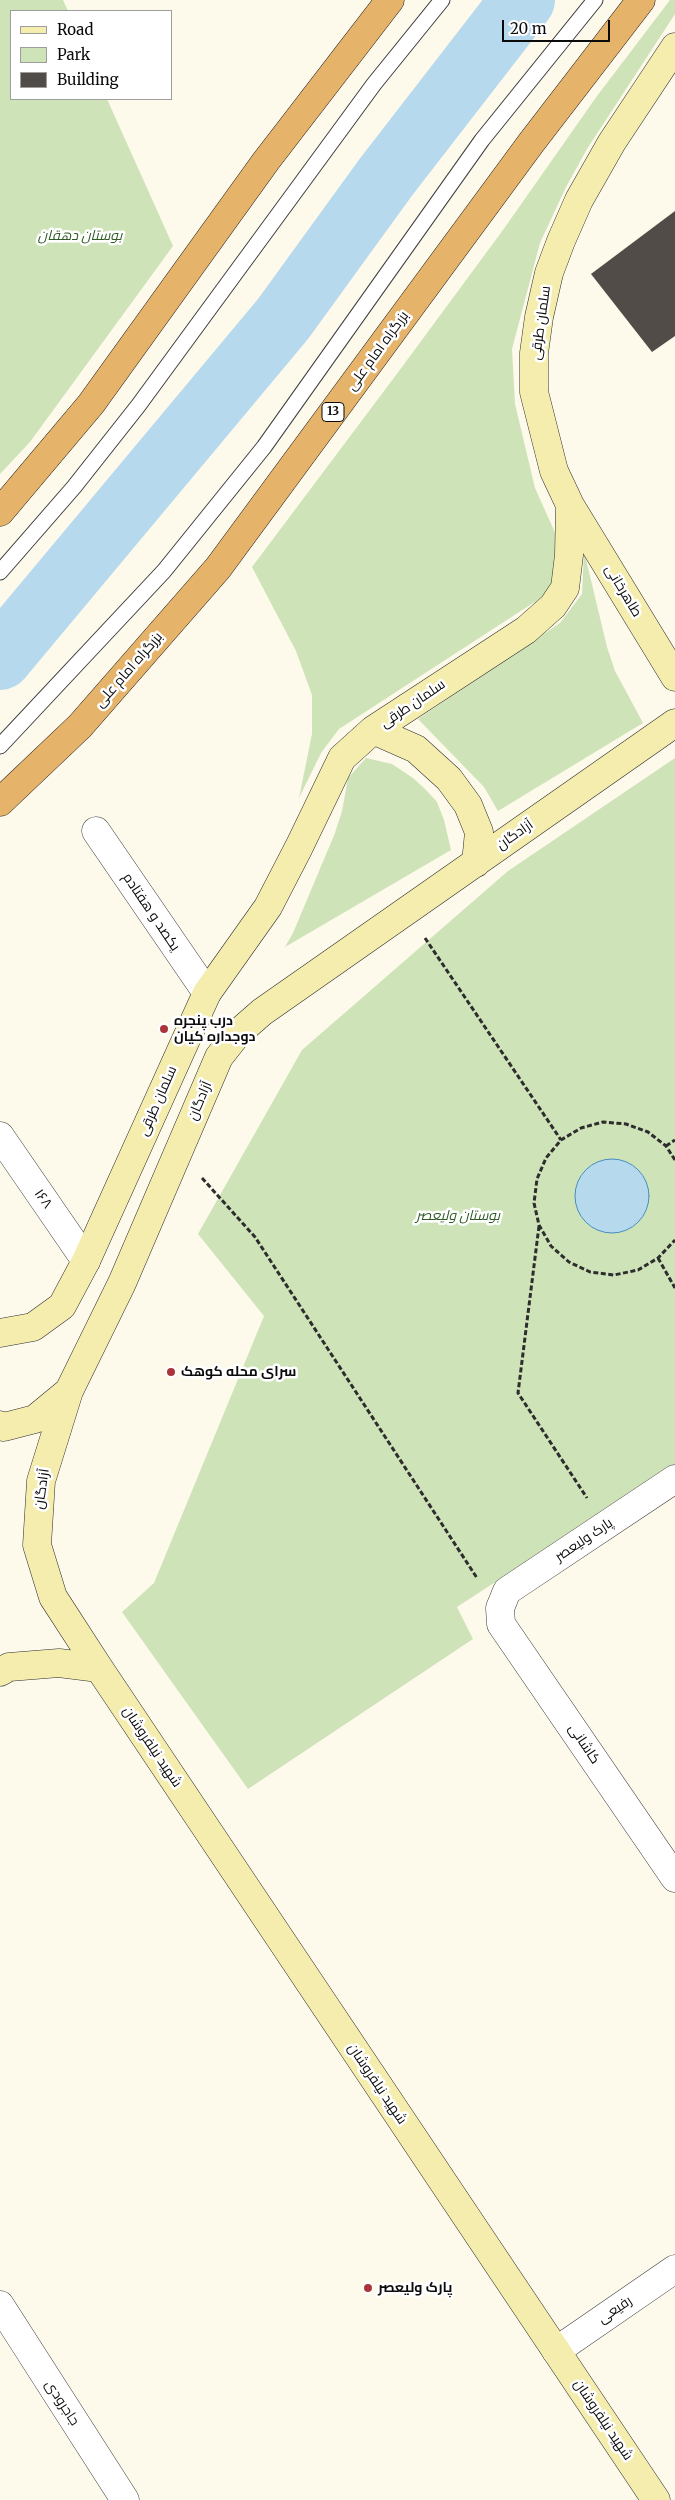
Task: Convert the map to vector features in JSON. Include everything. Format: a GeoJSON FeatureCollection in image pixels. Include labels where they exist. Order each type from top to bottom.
{"type":"FeatureCollection","features":[{"type":"Feature","properties":{"kind":"highway"},"geometry":{"type":"LineString","coordinates":[[0,512],[91,404],[266,161],[390,0]]}},
{"type":"Feature","properties":{"kind":"highway","name":"بزرگراه امام علی"},"geometry":{"type":"LineString","coordinates":[[0,802],[80,726],[218,568],[525,151],[641,0]]}},
{"type":"Feature","properties":{"kind":"main road","name":"سلمان طرقی"},"geometry":{"type":"LineString","coordinates":[[0,1333],[33,1327],[62,1306],[86,1261],[207,993],[268,907],[300,847],[342,758],[373,730],[526,630],[553,606],[565,588],[569,555],[570,505],[554,471],[534,392],[534,353],[539,317],[549,273],[579,200],[612,142],[675,47]]}},
{"type":"Feature","properties":{"kind":"main road","name":"طاهرخانی"},"geometry":{"type":"LineString","coordinates":[[570,505],[675,677]]}},
{"type":"Feature","properties":{"kind":"main road","name":"آزادگان"},"geometry":{"type":"LineString","coordinates":[[99,1668],[53,1597],[37,1545],[40,1481],[69,1391],[122,1283],[219,1057],[238,1033],[262,1012],[675,723]]}},
{"type":"Feature","properties":{"kind":"main road"},"geometry":{"type":"LineString","coordinates":[[373,730],[416,749],[450,779],[468,805],[479,832],[476,863]]}},
{"type":"Feature","properties":{"kind":"main road"},"geometry":{"type":"LineString","coordinates":[[0,1425],[35,1419],[69,1391]]}},
{"type":"Feature","properties":{"kind":"main road"},"geometry":{"type":"LineString","coordinates":[[0,1672],[9,1667],[59,1663],[99,1668]]}},
{"type":"Feature","properties":{"kind":"main road","name":"شهید نیلفروشان"},"geometry":{"type":"LineString","coordinates":[[99,1668],[656,2500]]}},
{"type":"Feature","properties":{"kind":"street","name":"یکصد و هفتادم"},"geometry":{"type":"LineString","coordinates":[[96,831],[207,993]]}},
{"type":"Feature","properties":{"kind":"street","name":"۱۶۸"},"geometry":{"type":"LineString","coordinates":[[0,1136],[86,1261]]}},
{"type":"Feature","properties":{"kind":"street","name":"پارک ولیعصر"},"geometry":{"type":"LineString","coordinates":[[500,1611],[507,1591],[675,1479]]}},
{"type":"Feature","properties":{"kind":"street","name":"کاشانی"},"geometry":{"type":"LineString","coordinates":[[500,1611],[501,1624],[675,1878]]}},
{"type":"Feature","properties":{"kind":"street","name":"رفیعی"},"geometry":{"type":"LineString","coordinates":[[556,2351],[675,2269]]}},
{"type":"Feature","properties":{"kind":"street","name":"جاجرودی"},"geometry":{"type":"LineString","coordinates":[[0,2305],[125,2500]]}},
{"type":"Feature","properties":{"kind":"lane"},"geometry":{"type":"LineString","coordinates":[[0,572],[74,487],[138,406],[374,84],[442,0]]}},
{"type":"Feature","properties":{"kind":"lane"},"geometry":{"type":"LineString","coordinates":[[0,746],[164,571],[264,447],[482,140],[595,0]]}},
{"type":"Feature","properties":{"kind":"path"},"geometry":{"type":"LineString","coordinates":[[407,911],[561,1140]]}},
{"type":"Feature","properties":{"kind":"path"},"geometry":{"type":"LineString","coordinates":[[675,1160],[666,1146],[648,1132],[626,1124],[603,1122],[581,1128],[561,1140],[546,1158],[537,1179],[534,1203],[539,1225],[551,1246],[569,1262],[590,1272],[614,1275],[638,1270],[658,1258],[675,1240]]}},
{"type":"Feature","properties":{"kind":"path"},"geometry":{"type":"LineString","coordinates":[[666,1146],[675,1140]]}},
{"type":"Feature","properties":{"kind":"path"},"geometry":{"type":"LineString","coordinates":[[178,1152],[256,1237],[500,1611]]}},
{"type":"Feature","properties":{"kind":"path"},"geometry":{"type":"LineString","coordinates":[[539,1225],[518,1393],[598,1515],[612,1521]]}},
{"type":"Feature","properties":{"kind":"path"},"geometry":{"type":"LineString","coordinates":[[658,1258],[675,1288]]}},
{"type":"Feature","properties":{"kind":"green space","name":"بوستان دهقان"},"geometry":{"type":"Polygon","coordinates":[[[0,0],[63,0],[68,10],[10,10],[10,100],[107,100],[173,246],[30,442],[0,474],[0,0]]]}},
{"type":"Feature","properties":{"kind":"green space"},"geometry":{"type":"Polygon","coordinates":[[[670,0],[675,0],[675,14],[587,149],[566,187],[540,243],[512,349],[515,404],[535,488],[557,537],[559,565],[550,592],[339,729],[321,753],[299,798],[312,734],[312,695],[296,651],[252,567],[503,230],[597,96],[670,0]]]}},
{"type":"Feature","properties":{"kind":"green space"},"geometry":{"type":"Polygon","coordinates":[[[584,551],[607,647],[615,671],[643,723],[498,811],[484,787],[418,719],[560,623],[582,594],[584,551]]]}},
{"type":"Feature","properties":{"kind":"green space"},"geometry":{"type":"Polygon","coordinates":[[[366,758],[392,764],[413,778],[426,790],[437,802],[444,820],[451,850],[285,947],[293,933],[335,833],[342,811],[348,778],[366,758]]]}},
{"type":"Feature","properties":{"kind":"green space","name":"بوستان ولیعصر"},"geometry":{"type":"Polygon","coordinates":[[[675,758],[675,1465],[457,1607],[473,1639],[248,1789],[122,1612],[154,1583],[264,1316],[198,1234],[302,1050],[508,871],[675,758]]]}},
{"type":"Feature","properties":{"kind":"water"},"geometry":{"type":"Polygon","coordinates":[[[612,1159],[633,1165],[643,1175],[649,1196],[643,1217],[633,1227],[612,1233],[591,1227],[581,1217],[575,1196],[581,1175],[591,1165],[612,1159]]]}},
{"type":"Feature","properties":{"kind":"building"},"geometry":{"type":"Polygon","coordinates":[[[675,211],[675,336],[652,352],[591,274],[675,211]]]}},
{"type":"Feature","properties":{"kind":"waterway"},"geometry":{"type":"LineString","coordinates":[[0,658],[283,319],[386,177],[523,0]]}},
{"type":"Feature","properties":{"kind":"place","name":"درب پنجره دوجداره کیان"},"geometry":{"type":"Point","coordinates":[164,1029]}},
{"type":"Feature","properties":{"kind":"place","name":"سرای محله کوهک"},"geometry":{"type":"Point","coordinates":[171,1372]}},
{"type":"Feature","properties":{"kind":"place","name":"پارک ولیعصر"},"geometry":{"type":"Point","coordinates":[368,2288]}}]}
